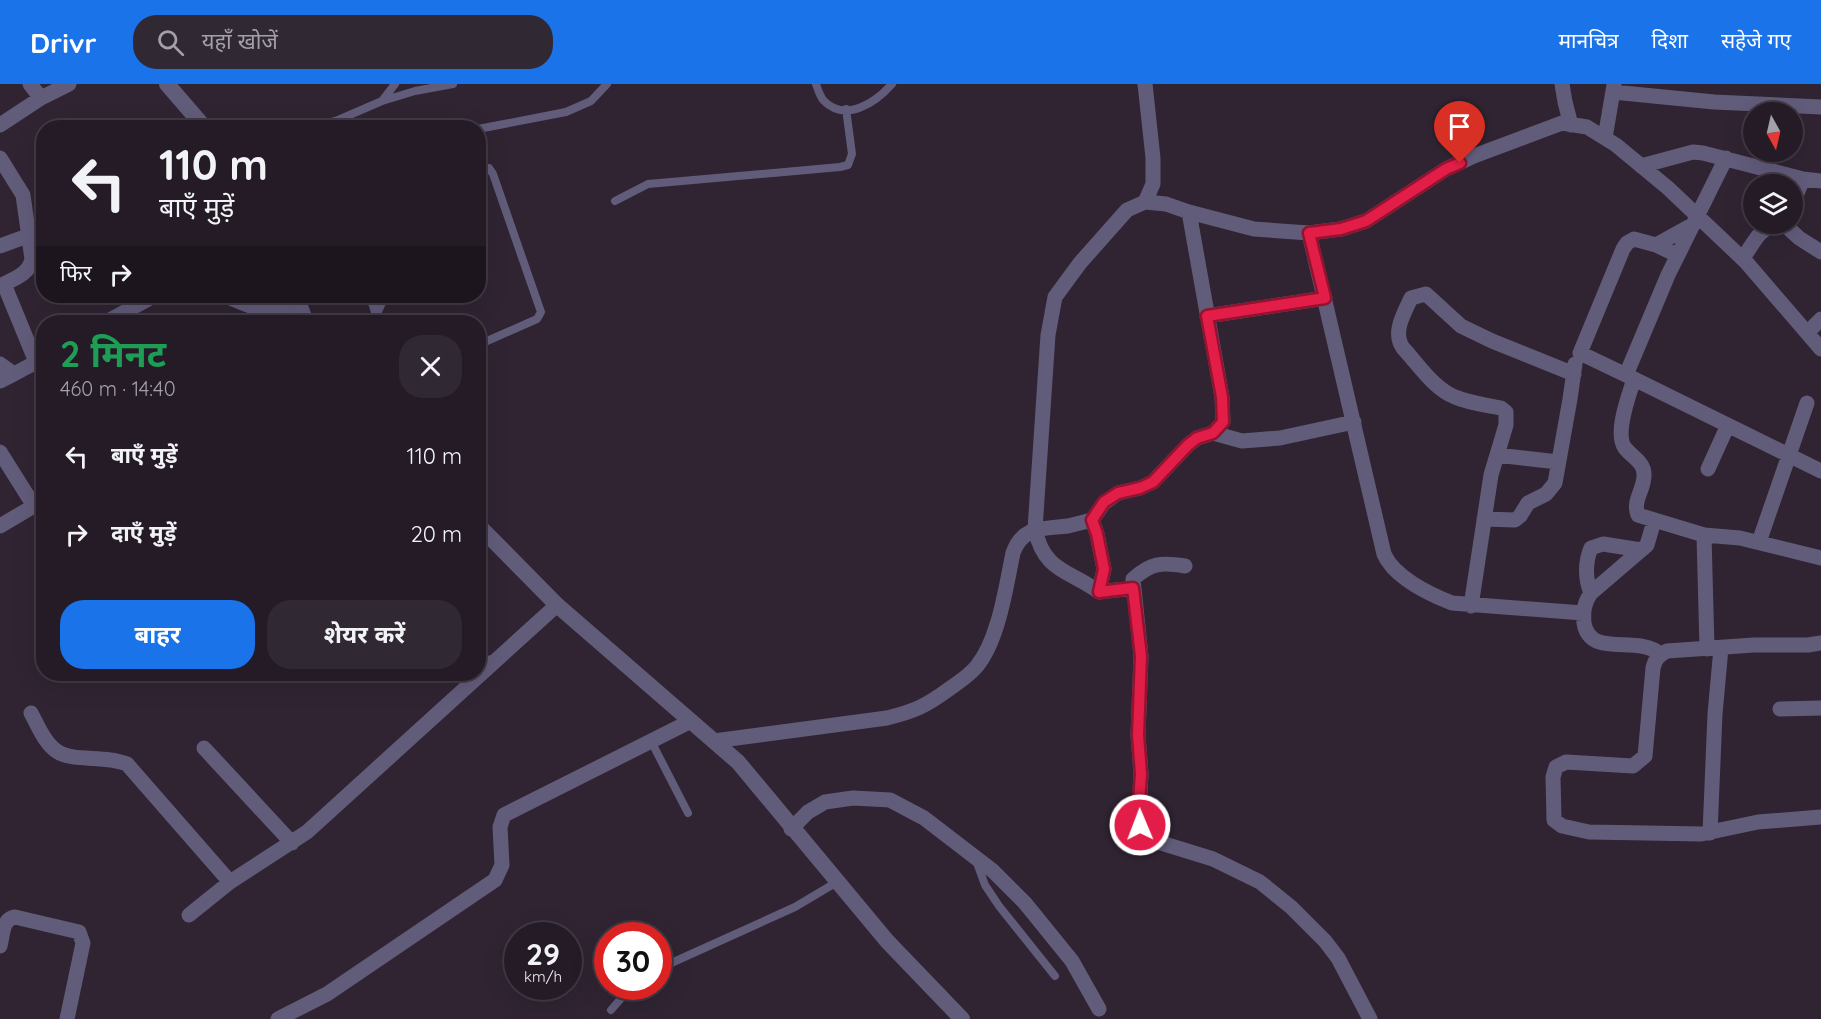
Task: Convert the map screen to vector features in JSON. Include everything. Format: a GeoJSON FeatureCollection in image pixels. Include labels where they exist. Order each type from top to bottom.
{"type":"FeatureCollection","features":[{"type":"Feature","properties":{"kind":"street"},"geometry":{"type":"LineString","coordinates":[[30,84],[41,98]]}},
{"type":"Feature","properties":{"kind":"street"},"geometry":{"type":"LineString","coordinates":[[0,125],[41,98],[69,84]]}},
{"type":"Feature","properties":{"kind":"street"},"geometry":{"type":"LineString","coordinates":[[167,84],[198,120]]}},
{"type":"Feature","properties":{"kind":"street"},"geometry":{"type":"LineString","coordinates":[[1144,84],[1153,176],[1153,184],[1145,202]]}},
{"type":"Feature","properties":{"kind":"street"},"geometry":{"type":"LineString","coordinates":[[1562,84],[1564,102],[1571,124]]}},
{"type":"Feature","properties":{"kind":"street"},"geometry":{"type":"LineString","coordinates":[[1605,138],[1614,88],[1713,102],[1821,107]]}},
{"type":"Feature","properties":{"kind":"street"},"geometry":{"type":"LineString","coordinates":[[1133,588],[1099,592],[1082,579],[1062,572],[1046,557],[1035,529],[1048,335],[1055,297],[1080,263],[1127,210],[1145,202],[1166,204],[1254,229],[1309,233],[1341,229],[1366,221],[1446,169],[1562,123],[1587,127],[1641,166],[1694,220],[1743,258],[1821,349]]}},
{"type":"Feature","properties":{"kind":"street"},"geometry":{"type":"LineString","coordinates":[[1641,166],[1693,152],[1726,158],[1785,174]]}},
{"type":"Feature","properties":{"kind":"street"},"geometry":{"type":"LineString","coordinates":[[0,158],[23,195],[32,259],[26,272],[2,285],[36,355]]}},
{"type":"Feature","properties":{"kind":"street"},"geometry":{"type":"LineString","coordinates":[[1726,158],[1677,255],[1630,377],[1621,433],[1623,447],[1642,465],[1644,470],[1645,478],[1636,502],[1636,510],[1638,515],[1653,522],[1704,535],[1760,542],[1821,558]]}},
{"type":"Feature","properties":{"kind":"street"},"geometry":{"type":"LineString","coordinates":[[1803,179],[1821,181]]}},
{"type":"Feature","properties":{"kind":"street"},"geometry":{"type":"LineString","coordinates":[[714,741],[888,718],[928,705],[979,664],[1000,615],[1016,543],[1023,536],[1035,529],[1092,520],[1104,502],[1118,493],[1140,488],[1153,482],[1188,445],[1197,438],[1213,433],[1223,422],[1222,397],[1189,212]]}},
{"type":"Feature","properties":{"kind":"street"},"geometry":{"type":"LineString","coordinates":[[1656,244],[1694,220]]}},
{"type":"Feature","properties":{"kind":"street"},"geometry":{"type":"LineString","coordinates":[[1309,233],[1384,554],[1389,565],[1441,599],[1452,603],[1583,613]]}},
{"type":"Feature","properties":{"kind":"street"},"geometry":{"type":"LineString","coordinates":[[1743,258],[1760,234]]}},
{"type":"Feature","properties":{"kind":"street"},"geometry":{"type":"LineString","coordinates":[[1795,234],[1821,252]]}},
{"type":"Feature","properties":{"kind":"street"},"geometry":{"type":"LineString","coordinates":[[0,246],[30,235]]}},
{"type":"Feature","properties":{"kind":"street"},"geometry":{"type":"LineString","coordinates":[[1484,519],[1509,521],[1520,516],[1528,503],[1551,490],[1555,483],[1575,362],[1627,243],[1634,239],[1656,244],[1677,255]]}},
{"type":"Feature","properties":{"kind":"street"},"geometry":{"type":"LineString","coordinates":[[1471,606],[1491,475],[1506,425],[1506,412],[1501,408],[1455,398],[1446,393],[1438,387],[1398,341],[1399,328],[1411,298],[1419,294],[1426,294],[1461,326],[1574,374]]}},
{"type":"Feature","properties":{"kind":"street"},"geometry":{"type":"LineString","coordinates":[[1207,316],[1325,298]]}},
{"type":"Feature","properties":{"kind":"street"},"geometry":{"type":"LineString","coordinates":[[123,303],[126,311]]}},
{"type":"Feature","properties":{"kind":"street"},"geometry":{"type":"LineString","coordinates":[[119,315],[141,303]]}},
{"type":"Feature","properties":{"kind":"street"},"geometry":{"type":"LineString","coordinates":[[245,303],[266,311],[277,312],[301,308]]}},
{"type":"Feature","properties":{"kind":"street"},"geometry":{"type":"LineString","coordinates":[[1807,333],[1821,319]]}},
{"type":"Feature","properties":{"kind":"street"},"geometry":{"type":"LineString","coordinates":[[1580,353],[1821,471]]}},
{"type":"Feature","properties":{"kind":"street"},"geometry":{"type":"LineString","coordinates":[[0,364],[7,377],[36,367]]}},
{"type":"Feature","properties":{"kind":"street"},"geometry":{"type":"LineString","coordinates":[[1760,542],[1807,403]]}},
{"type":"Feature","properties":{"kind":"street"},"geometry":{"type":"LineString","coordinates":[[1213,433],[1242,441],[1280,438],[1354,422]]}},
{"type":"Feature","properties":{"kind":"street"},"geometry":{"type":"LineString","coordinates":[[1708,469],[1728,425]]}},
{"type":"Feature","properties":{"kind":"street"},"geometry":{"type":"LineString","coordinates":[[0,452],[36,499]]}},
{"type":"Feature","properties":{"kind":"street"},"geometry":{"type":"LineString","coordinates":[[1497,455],[1558,462]]}},
{"type":"Feature","properties":{"kind":"street"},"geometry":{"type":"LineString","coordinates":[[0,526],[36,505]]}},
{"type":"Feature","properties":{"kind":"street"},"geometry":{"type":"LineString","coordinates":[[1092,520],[1104,569],[1099,592]]}},
{"type":"Feature","properties":{"kind":"street"},"geometry":{"type":"LineString","coordinates":[[1653,522],[1650,540],[1591,592],[1586,599],[1583,613],[1585,628],[1593,640],[1601,644],[1638,645],[1653,648],[1660,654]]}},
{"type":"Feature","properties":{"kind":"street"},"geometry":{"type":"LineString","coordinates":[[486,533],[557,605],[738,762],[887,941],[962,1019]]}},
{"type":"Feature","properties":{"kind":"street"},"geometry":{"type":"LineString","coordinates":[[1704,535],[1714,648],[1715,714],[1710,833]]}},
{"type":"Feature","properties":{"kind":"street"},"geometry":{"type":"LineString","coordinates":[[1591,592],[1586,577],[1591,548],[1603,544],[1641,550]]}},
{"type":"Feature","properties":{"kind":"street"},"geometry":{"type":"LineString","coordinates":[[1185,566],[1164,564],[1147,567],[1133,579],[1141,656],[1138,735],[1141,774],[1138,815],[1140,825],[1149,837],[1158,842],[1213,859],[1260,882],[1292,908],[1325,941],[1338,958],[1370,1019]]}},
{"type":"Feature","properties":{"kind":"street"},"geometry":{"type":"LineString","coordinates":[[486,670],[557,605]]}},
{"type":"Feature","properties":{"kind":"street"},"geometry":{"type":"LineString","coordinates":[[1821,643],[1754,645],[1667,651],[1660,654],[1653,668],[1645,756],[1633,766],[1566,762],[1556,767],[1553,777],[1554,820],[1562,826],[1589,832],[1710,833],[1758,822],[1821,817]]}},
{"type":"Feature","properties":{"kind":"street"},"geometry":{"type":"LineString","coordinates":[[189,915],[230,882],[308,832],[474,681]]}},
{"type":"Feature","properties":{"kind":"street"},"geometry":{"type":"LineString","coordinates":[[1779,709],[1821,708]]}},
{"type":"Feature","properties":{"kind":"street"},"geometry":{"type":"LineString","coordinates":[[31,713],[46,740],[58,752],[73,756],[116,759],[127,764],[230,882]]}},
{"type":"Feature","properties":{"kind":"street"},"geometry":{"type":"LineString","coordinates":[[278,1019],[308,1013],[327,994],[495,880],[502,865],[500,827],[504,815],[691,721]]}},
{"type":"Feature","properties":{"kind":"street"},"geometry":{"type":"LineString","coordinates":[[204,748],[292,843]]}},
{"type":"Feature","properties":{"kind":"street"},"geometry":{"type":"LineString","coordinates":[[792,829],[808,812],[825,802],[853,798],[890,800],[924,818],[993,871],[1025,903],[1072,961],[1099,1008]]}},
{"type":"Feature","properties":{"kind":"street"},"geometry":{"type":"LineString","coordinates":[[0,946],[5,922],[9,918],[15,917],[79,932],[83,943],[67,1019]]}},
{"type":"Feature","properties":{"kind":"lane"},"geometry":{"type":"LineString","coordinates":[[382,101],[395,84]]}},
{"type":"Feature","properties":{"kind":"lane"},"geometry":{"type":"LineString","coordinates":[[338,120],[382,101],[415,91],[453,84]]}},
{"type":"Feature","properties":{"kind":"lane"},"geometry":{"type":"LineString","coordinates":[[486,127],[566,112],[591,101],[607,84]]}},
{"type":"Feature","properties":{"kind":"lane"},"geometry":{"type":"LineString","coordinates":[[816,84],[823,100],[837,110],[860,109],[880,98],[892,84]]}},
{"type":"Feature","properties":{"kind":"lane"},"geometry":{"type":"LineString","coordinates":[[615,201],[648,184],[848,165],[852,154],[846,110]]}},
{"type":"Feature","properties":{"kind":"lane"},"geometry":{"type":"LineString","coordinates":[[486,168],[493,174],[541,312],[537,319],[486,341]]}},
{"type":"Feature","properties":{"kind":"lane"},"geometry":{"type":"LineString","coordinates":[[486,660],[498,659]]}},
{"type":"Feature","properties":{"kind":"lane"},"geometry":{"type":"LineString","coordinates":[[651,741],[688,813]]}},
{"type":"Feature","properties":{"kind":"lane"},"geometry":{"type":"LineString","coordinates":[[976,859],[985,885],[1055,976]]}},
{"type":"Feature","properties":{"kind":"lane"},"geometry":{"type":"LineString","coordinates":[[672,963],[795,907],[837,882]]}},
{"type":"Feature","properties":{"kind":"lane"},"geometry":{"type":"LineString","coordinates":[[611,1010],[620,1000]]}},
{"type":"Feature","properties":{"kind":"route"},"geometry":{"type":"LineString","coordinates":[[1140,825],[1138,815],[1141,774],[1138,735],[1141,656],[1133,588],[1099,592],[1104,569],[1092,520],[1104,502],[1118,493],[1140,488],[1153,482],[1188,445],[1197,438],[1213,433],[1223,422],[1222,397],[1207,316],[1325,298],[1309,233],[1341,229],[1366,221],[1446,169],[1460,163]]}}]}
